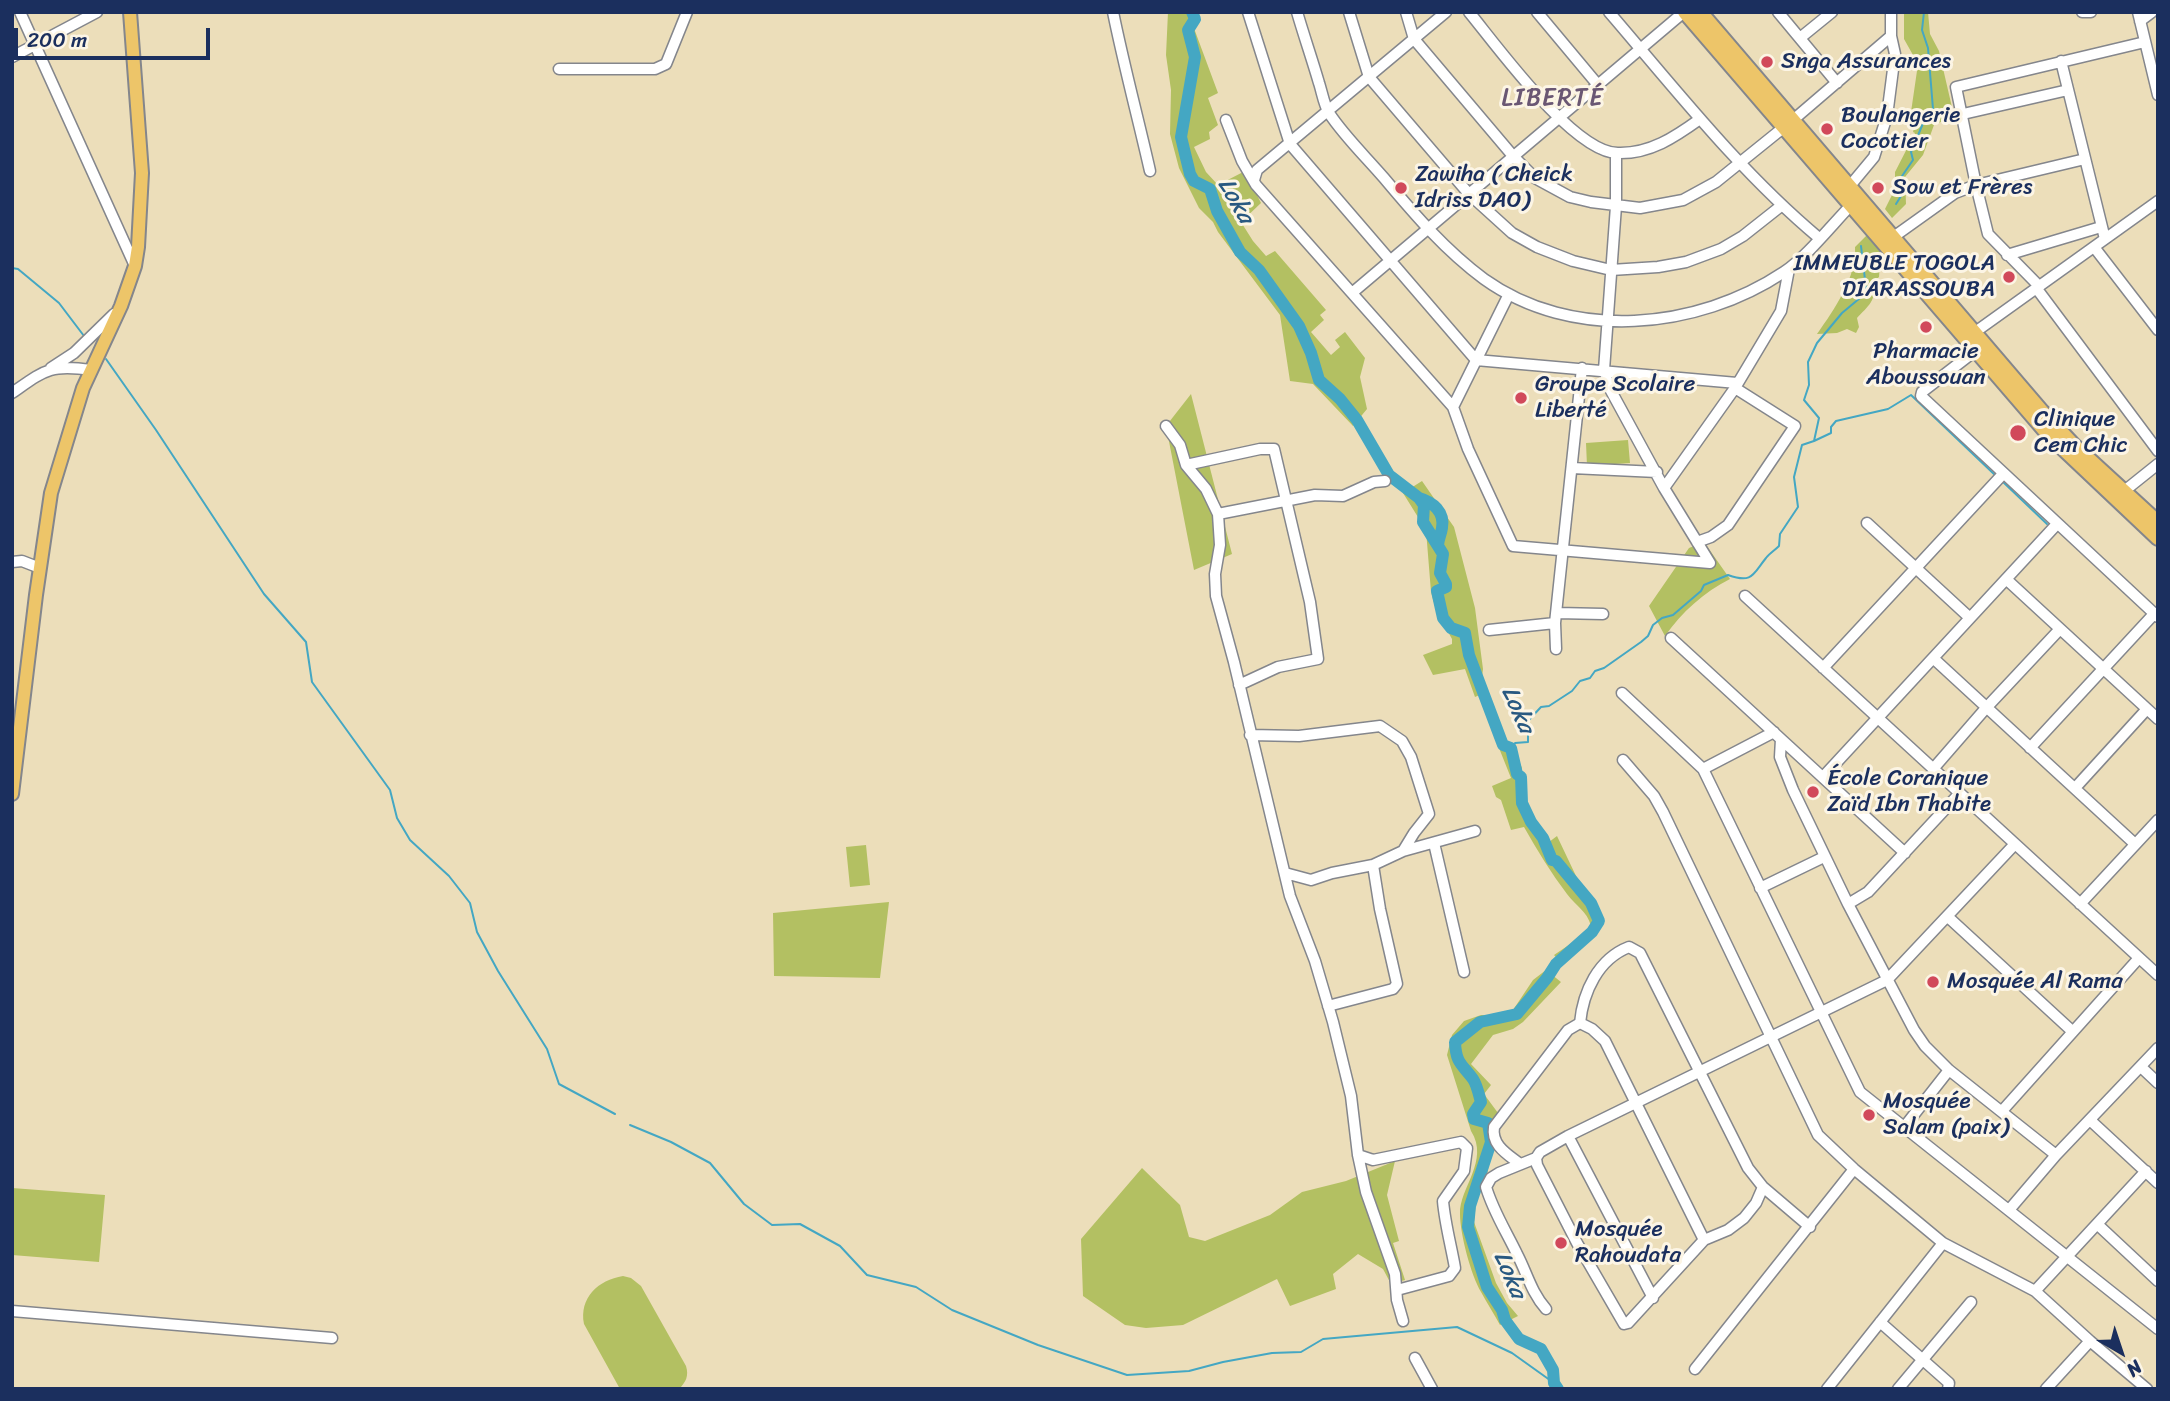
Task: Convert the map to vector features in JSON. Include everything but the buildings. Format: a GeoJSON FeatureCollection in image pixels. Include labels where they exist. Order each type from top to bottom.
{"type":"FeatureCollection","features":[{"type":"Feature","properties":{"kind":"highway"},"geometry":{"type":"LineString","coordinates":[[1684,12],[1788,124],[1970,336],[2074,446],[2158,523]]}},
{"type":"Feature","properties":{"kind":"highway"},"geometry":{"type":"LineString","coordinates":[[1700,12],[1788,124]]}},
{"type":"Feature","properties":{"kind":"highway"},"geometry":{"type":"LineString","coordinates":[[1852,197],[1892,238],[1970,336],[1975,351],[2057,445],[2158,538]]}},
{"type":"Feature","properties":{"kind":"main road"},"geometry":{"type":"LineString","coordinates":[[12,794],[17,705],[51,493],[71,422],[90,370],[121,306],[135,266],[143,192],[130,12]]}},
{"type":"Feature","properties":{"kind":"street"},"geometry":{"type":"LineString","coordinates":[[20,12],[135,266]]}},
{"type":"Feature","properties":{"kind":"street"},"geometry":{"type":"LineString","coordinates":[[12,57],[97,12]]}},
{"type":"Feature","properties":{"kind":"street"},"geometry":{"type":"LineString","coordinates":[[559,69],[655,69],[666,64],[687,12]]}},
{"type":"Feature","properties":{"kind":"street"},"geometry":{"type":"LineString","coordinates":[[1113,12],[1125,76],[1133,93],[1150,172]]}},
{"type":"Feature","properties":{"kind":"street"},"geometry":{"type":"LineString","coordinates":[[1248,12],[1290,144],[1476,360],[1604,370],[1736,386],[1795,426],[1728,524],[1697,542]]}},
{"type":"Feature","properties":{"kind":"street"},"geometry":{"type":"LineString","coordinates":[[1297,12],[1328,111],[1427,229],[1475,272],[1509,294],[1575,317],[1608,322],[1679,317],[1719,304],[1762,285],[1789,269],[1819,238],[1852,197],[1874,157],[1888,116],[1895,54],[1891,36],[1891,12]]}},
{"type":"Feature","properties":{"kind":"street"},"geometry":{"type":"LineString","coordinates":[[1349,12],[1369,76],[1469,194],[1512,233],[1537,247],[1573,261],[1611,270],[1658,267],[1704,256],[1743,236],[1781,206]]}},
{"type":"Feature","properties":{"kind":"street"},"geometry":{"type":"LineString","coordinates":[[1406,12],[1414,39],[1513,156],[1535,178],[1570,197],[1640,208],[1683,200],[1700,192],[1740,164],[1891,36]]}},
{"type":"Feature","properties":{"kind":"street"},"geometry":{"type":"LineString","coordinates":[[1254,180],[1257,170],[1446,12]]}},
{"type":"Feature","properties":{"kind":"street"},"geometry":{"type":"LineString","coordinates":[[1469,12],[1558,118],[1592,144],[1616,154],[1646,150],[1673,139],[1700,119]]}},
{"type":"Feature","properties":{"kind":"street"},"geometry":{"type":"LineString","coordinates":[[1537,12],[1598,85]]}},
{"type":"Feature","properties":{"kind":"street"},"geometry":{"type":"LineString","coordinates":[[1609,12],[1740,164],[1781,206],[1819,238]]}},
{"type":"Feature","properties":{"kind":"street"},"geometry":{"type":"LineString","coordinates":[[1352,293],[1684,12]]}},
{"type":"Feature","properties":{"kind":"street"},"geometry":{"type":"LineString","coordinates":[[1779,12],[1837,83]]}},
{"type":"Feature","properties":{"kind":"street"},"geometry":{"type":"LineString","coordinates":[[1800,38],[1832,12]]}},
{"type":"Feature","properties":{"kind":"street"},"geometry":{"type":"LineString","coordinates":[[2082,12],[2091,12]]}},
{"type":"Feature","properties":{"kind":"street"},"geometry":{"type":"LineString","coordinates":[[2152,12],[2139,17],[2158,95]]}},
{"type":"Feature","properties":{"kind":"street"},"geometry":{"type":"LineString","coordinates":[[2145,42],[1957,85],[1988,234],[2038,287],[2158,451]]}},
{"type":"Feature","properties":{"kind":"street"},"geometry":{"type":"LineString","coordinates":[[2062,61],[2105,239]]}},
{"type":"Feature","properties":{"kind":"street"},"geometry":{"type":"LineString","coordinates":[[1963,114],[2068,90]]}},
{"type":"Feature","properties":{"kind":"street"},"geometry":{"type":"LineString","coordinates":[[1226,120],[1242,161],[1272,203],[1453,407],[1468,449],[1513,546],[1710,563],[1664,488],[1610,389],[1604,370],[1616,206],[1616,154]]}},
{"type":"Feature","properties":{"kind":"street"},"geometry":{"type":"LineString","coordinates":[[1892,238],[1946,198],[1976,185],[2085,159]]}},
{"type":"Feature","properties":{"kind":"street"},"geometry":{"type":"LineString","coordinates":[[1970,336],[2105,239],[2156,206]]}},
{"type":"Feature","properties":{"kind":"street"},"geometry":{"type":"LineString","coordinates":[[2007,255],[2101,227]]}},
{"type":"Feature","properties":{"kind":"street"},"geometry":{"type":"LineString","coordinates":[[2094,247],[2158,330]]}},
{"type":"Feature","properties":{"kind":"street"},"geometry":{"type":"LineString","coordinates":[[1664,488],[1736,386],[1781,311],[1789,269]]}},
{"type":"Feature","properties":{"kind":"street"},"geometry":{"type":"LineString","coordinates":[[1453,407],[1509,294]]}},
{"type":"Feature","properties":{"kind":"street"},"geometry":{"type":"LineString","coordinates":[[12,393],[89,340],[121,306]]}},
{"type":"Feature","properties":{"kind":"street"},"geometry":{"type":"LineString","coordinates":[[1975,351],[1922,392],[1921,396],[2156,615],[2031,748]]}},
{"type":"Feature","properties":{"kind":"street"},"geometry":{"type":"LineString","coordinates":[[51,368],[90,370]]}},
{"type":"Feature","properties":{"kind":"street"},"geometry":{"type":"LineString","coordinates":[[1556,649],[1556,618],[1582,368]]}},
{"type":"Feature","properties":{"kind":"street"},"geometry":{"type":"LineString","coordinates":[[1166,425],[1180,445],[1186,465],[1206,489],[1218,514],[1220,537],[1215,573],[1216,596],[1290,897],[1315,961],[1328,1006],[1351,1097],[1358,1155],[1366,1192],[1395,1274],[1403,1321]]}},
{"type":"Feature","properties":{"kind":"street"},"geometry":{"type":"LineString","coordinates":[[1186,465],[1260,449],[1274,449],[1310,602],[1318,659],[1278,667],[1239,685]]}},
{"type":"Feature","properties":{"kind":"street"},"geometry":{"type":"LineString","coordinates":[[2123,492],[2158,464]]}},
{"type":"Feature","properties":{"kind":"street"},"geometry":{"type":"LineString","coordinates":[[1572,468],[1657,472]]}},
{"type":"Feature","properties":{"kind":"street"},"geometry":{"type":"LineString","coordinates":[[1824,668],[2003,474]]}},
{"type":"Feature","properties":{"kind":"street"},"geometry":{"type":"LineString","coordinates":[[1218,514],[1315,495],[1343,496],[1364,486],[1385,481]]}},
{"type":"Feature","properties":{"kind":"street"},"geometry":{"type":"LineString","coordinates":[[1867,523],[1970,618]]}},
{"type":"Feature","properties":{"kind":"street"},"geometry":{"type":"LineString","coordinates":[[1823,778],[2057,524]]}},
{"type":"Feature","properties":{"kind":"street"},"geometry":{"type":"LineString","coordinates":[[12,562],[22,561],[40,568]]}},
{"type":"Feature","properties":{"kind":"street"},"geometry":{"type":"LineString","coordinates":[[2006,579],[2158,719]]}},
{"type":"Feature","properties":{"kind":"street"},"geometry":{"type":"LineString","coordinates":[[1745,596],[2158,975]]}},
{"type":"Feature","properties":{"kind":"street"},"geometry":{"type":"LineString","coordinates":[[1489,630],[1556,618],[1603,614]]}},
{"type":"Feature","properties":{"kind":"street"},"geometry":{"type":"LineString","coordinates":[[1933,769],[2060,629]]}},
{"type":"Feature","properties":{"kind":"street"},"geometry":{"type":"LineString","coordinates":[[1671,638],[1905,853]]}},
{"type":"Feature","properties":{"kind":"street"},"geometry":{"type":"LineString","coordinates":[[1933,658],[2135,844]]}},
{"type":"Feature","properties":{"kind":"street"},"geometry":{"type":"LineString","coordinates":[[1622,693],[1703,769],[1860,1092],[2158,1329]]}},
{"type":"Feature","properties":{"kind":"street"},"geometry":{"type":"LineString","coordinates":[[2075,788],[2147,709]]}},
{"type":"Feature","properties":{"kind":"street"},"geometry":{"type":"LineString","coordinates":[[1250,736],[1299,736],[1380,726],[1402,741],[1412,757],[1429,814],[1403,851]]}},
{"type":"Feature","properties":{"kind":"street"},"geometry":{"type":"LineString","coordinates":[[1703,769],[1777,736]]}},
{"type":"Feature","properties":{"kind":"street"},"geometry":{"type":"LineString","coordinates":[[1777,736],[1780,757],[1824,857],[1919,1038],[1949,1070],[2056,1155]]}},
{"type":"Feature","properties":{"kind":"street"},"geometry":{"type":"LineString","coordinates":[[1623,760],[1654,796],[1663,812],[1816,1131],[1854,1169],[1942,1243],[2035,1291],[2146,1388]]}},
{"type":"Feature","properties":{"kind":"street"},"geometry":{"type":"LineString","coordinates":[[1847,904],[1868,892],[1960,793]]}},
{"type":"Feature","properties":{"kind":"street"},"geometry":{"type":"LineString","coordinates":[[2080,904],[2158,820]]}},
{"type":"Feature","properties":{"kind":"street"},"geometry":{"type":"LineString","coordinates":[[1285,873],[1311,880],[1373,865],[1403,851],[1475,831]]}},
{"type":"Feature","properties":{"kind":"street"},"geometry":{"type":"LineString","coordinates":[[1434,842],[1464,972]]}},
{"type":"Feature","properties":{"kind":"street"},"geometry":{"type":"LineString","coordinates":[[1546,1308],[1536,1297],[1499,1220],[1486,1188],[1491,1178],[1536,1158],[1540,1152],[1568,1136],[1887,980],[2015,844]]}},
{"type":"Feature","properties":{"kind":"street"},"geometry":{"type":"LineString","coordinates":[[1760,888],[1824,857]]}},
{"type":"Feature","properties":{"kind":"street"},"geometry":{"type":"LineString","coordinates":[[1328,1006],[1393,989],[1397,984],[1373,865]]}},
{"type":"Feature","properties":{"kind":"street"},"geometry":{"type":"LineString","coordinates":[[1948,917],[2071,1031]]}},
{"type":"Feature","properties":{"kind":"street"},"geometry":{"type":"LineString","coordinates":[[1580,1023],[1587,990],[1601,968],[1618,951],[1629,947],[1640,953],[1748,1168],[1763,1187],[1810,1227]]}},
{"type":"Feature","properties":{"kind":"street"},"geometry":{"type":"LineString","coordinates":[[2002,1111],[2139,958]]}},
{"type":"Feature","properties":{"kind":"street"},"geometry":{"type":"LineString","coordinates":[[1580,1023],[1592,1029],[1605,1041],[1704,1240]]}},
{"type":"Feature","properties":{"kind":"street"},"geometry":{"type":"LineString","coordinates":[[1520,1164],[1497,1144],[1494,1127],[1568,1030],[1580,1023]]}},
{"type":"Feature","properties":{"kind":"street"},"geometry":{"type":"LineString","coordinates":[[2008,1210],[2056,1155],[2158,1048]]}},
{"type":"Feature","properties":{"kind":"street"},"geometry":{"type":"LineString","coordinates":[[2141,1067],[2158,1083]]}},
{"type":"Feature","properties":{"kind":"street"},"geometry":{"type":"LineString","coordinates":[[1905,1126],[1949,1070]]}},
{"type":"Feature","properties":{"kind":"street"},"geometry":{"type":"LineString","coordinates":[[2091,1121],[2158,1183]]}},
{"type":"Feature","properties":{"kind":"street"},"geometry":{"type":"LineString","coordinates":[[1568,1136],[1653,1298]]}},
{"type":"Feature","properties":{"kind":"street"},"geometry":{"type":"LineString","coordinates":[[1358,1155],[1373,1160],[1461,1142],[1467,1147],[1464,1171],[1443,1201],[1455,1268],[1449,1276],[1396,1290]]}},
{"type":"Feature","properties":{"kind":"street"},"geometry":{"type":"LineString","coordinates":[[1536,1158],[1537,1165],[1624,1324],[1629,1323],[1653,1298],[1704,1240],[1728,1230],[1744,1217],[1756,1203],[1763,1187]]}},
{"type":"Feature","properties":{"kind":"street"},"geometry":{"type":"LineString","coordinates":[[1695,1369],[1854,1169]]}},
{"type":"Feature","properties":{"kind":"street"},"geometry":{"type":"LineString","coordinates":[[2035,1291],[2146,1171]]}},
{"type":"Feature","properties":{"kind":"street"},"geometry":{"type":"LineString","coordinates":[[2097,1224],[2158,1281]]}},
{"type":"Feature","properties":{"kind":"street"},"geometry":{"type":"LineString","coordinates":[[1827,1389],[1942,1243]]}},
{"type":"Feature","properties":{"kind":"street"},"geometry":{"type":"LineString","coordinates":[[1898,1389],[1971,1302]]}},
{"type":"Feature","properties":{"kind":"street"},"geometry":{"type":"LineString","coordinates":[[12,1311],[332,1338]]}},
{"type":"Feature","properties":{"kind":"street"},"geometry":{"type":"LineString","coordinates":[[1880,1322],[1949,1383],[1948,1389]]}},
{"type":"Feature","properties":{"kind":"street"},"geometry":{"type":"LineString","coordinates":[[2046,1389],[2090,1341]]}},
{"type":"Feature","properties":{"kind":"street"},"geometry":{"type":"LineString","coordinates":[[1415,1358],[1432,1389]]}},
{"type":"Feature","properties":{"kind":"green space"},"geometry":{"type":"Polygon","coordinates":[[[1168,12],[1195,12],[1195,31],[1218,93],[1208,98],[1218,125],[1209,132],[1210,139],[1194,147],[1206,172],[1218,185],[1245,171],[1261,203],[1241,222],[1266,256],[1275,251],[1326,310],[1320,315],[1324,320],[1311,332],[1331,355],[1340,347],[1335,340],[1345,332],[1365,358],[1360,377],[1367,409],[1353,426],[1313,384],[1290,381],[1280,315],[1213,222],[1199,208],[1179,168],[1170,134],[1171,90],[1166,55],[1168,12]]]}},
{"type":"Feature","properties":{"kind":"green space"},"geometry":{"type":"Polygon","coordinates":[[[1904,12],[1928,12],[1930,34],[1939,51],[1954,116],[1934,125],[1923,155],[1905,177],[1906,204],[1892,218],[1885,209],[1895,189],[1895,172],[1915,133],[1913,132],[1918,114],[1911,112],[1918,64],[1904,39],[1904,12]]]}},
{"type":"Feature","properties":{"kind":"green space"},"geometry":{"type":"Polygon","coordinates":[[[1869,233],[1881,248],[1879,277],[1871,284],[1874,294],[1871,302],[1857,318],[1859,327],[1856,333],[1847,329],[1837,333],[1817,334],[1837,304],[1848,281],[1855,258],[1855,247],[1869,233]]]}},
{"type":"Feature","properties":{"kind":"green space"},"geometry":{"type":"Polygon","coordinates":[[[1191,394],[1232,554],[1194,570],[1166,426],[1191,394]]]}},
{"type":"Feature","properties":{"kind":"green space"},"geometry":{"type":"Polygon","coordinates":[[[1628,440],[1630,463],[1587,466],[1586,443],[1628,440]]]}},
{"type":"Feature","properties":{"kind":"green space"},"geometry":{"type":"Polygon","coordinates":[[[1422,481],[1454,527],[1475,608],[1483,669],[1481,685],[1484,693],[1475,697],[1465,669],[1433,675],[1423,655],[1452,644],[1452,639],[1436,610],[1431,592],[1426,530],[1403,493],[1422,481]]]}},
{"type":"Feature","properties":{"kind":"green space"},"geometry":{"type":"Polygon","coordinates":[[[1704,542],[1730,579],[1694,603],[1665,636],[1649,606],[1689,548],[1704,542]]]}},
{"type":"Feature","properties":{"kind":"green space"},"geometry":{"type":"Polygon","coordinates":[[[1511,742],[1522,768],[1520,785],[1531,819],[1549,842],[1557,836],[1586,897],[1602,918],[1595,931],[1562,964],[1554,955],[1588,932],[1591,926],[1584,912],[1555,878],[1524,827],[1511,830],[1501,800],[1496,797],[1492,786],[1511,778],[1499,748],[1511,742]]]}},
{"type":"Feature","properties":{"kind":"green space"},"geometry":{"type":"Polygon","coordinates":[[[866,845],[870,885],[850,887],[846,847],[866,845]]]}},
{"type":"Feature","properties":{"kind":"green space"},"geometry":{"type":"Polygon","coordinates":[[[889,902],[880,978],[774,976],[773,913],[889,902]]]}},
{"type":"Feature","properties":{"kind":"green space"},"geometry":{"type":"Polygon","coordinates":[[[1546,970],[1561,982],[1523,1022],[1513,1029],[1493,1035],[1471,1064],[1491,1085],[1484,1094],[1498,1113],[1487,1175],[1477,1193],[1474,1222],[1496,1283],[1518,1316],[1500,1325],[1477,1285],[1462,1232],[1461,1204],[1476,1164],[1477,1153],[1476,1142],[1447,1055],[1452,1035],[1464,1021],[1481,1015],[1501,1015],[1513,1010],[1533,980],[1546,970]]]}},
{"type":"Feature","properties":{"kind":"green space"},"geometry":{"type":"Polygon","coordinates":[[[1395,1161],[1387,1195],[1399,1241],[1393,1243],[1405,1280],[1391,1284],[1383,1269],[1358,1254],[1333,1274],[1336,1289],[1290,1306],[1277,1279],[1183,1325],[1146,1328],[1125,1325],[1083,1296],[1081,1239],[1142,1168],[1180,1205],[1189,1237],[1205,1241],[1270,1215],[1302,1192],[1346,1181],[1395,1161]]]}},
{"type":"Feature","properties":{"kind":"green space"},"geometry":{"type":"Polygon","coordinates":[[[12,1188],[105,1195],[99,1262],[12,1255],[12,1188]]]}},
{"type":"Feature","properties":{"kind":"green space"},"geometry":{"type":"Polygon","coordinates":[[[623,1276],[631,1278],[641,1286],[686,1366],[686,1379],[679,1389],[620,1389],[584,1324],[584,1306],[592,1292],[598,1286],[623,1276]]]}},
{"type":"Feature","properties":{"kind":"waterway","name":"Loka"},"geometry":{"type":"LineString","coordinates":[[1192,12],[1195,19],[1188,30],[1195,57],[1181,137],[1190,174],[1194,181],[1210,189],[1217,211],[1240,252],[1259,270],[1299,326],[1319,380],[1340,399],[1357,420],[1389,475],[1424,505],[1423,522],[1443,554],[1440,573],[1446,587],[1437,591],[1443,618],[1451,628],[1465,633],[1469,655],[1503,745],[1511,748],[1517,774],[1521,777],[1522,803],[1531,822],[1543,838],[1552,860],[1556,861],[1591,903],[1599,921],[1592,932],[1556,964],[1517,1014],[1480,1022],[1455,1042],[1458,1059],[1474,1081],[1481,1102],[1473,1114],[1474,1119],[1488,1123],[1491,1142],[1470,1206],[1468,1227],[1487,1287],[1502,1310],[1505,1320],[1519,1339],[1541,1349],[1553,1370],[1554,1383],[1558,1389]]}},
{"type":"Feature","properties":{"kind":"waterway"},"geometry":{"type":"LineString","coordinates":[[1896,204],[1901,196],[1900,179],[1913,160],[1911,152],[1924,121],[1933,109],[1928,48],[1922,30],[1924,12]]}},
{"type":"Feature","properties":{"kind":"waterway"},"geometry":{"type":"LineString","coordinates":[[1511,748],[1515,743],[1528,742],[1528,721],[1541,707],[1549,706],[1572,691],[1580,681],[1590,678],[1595,671],[1604,668],[1641,642],[1648,636],[1653,625],[1662,618],[1673,615],[1701,591],[1704,585],[1728,575],[1748,578],[1779,546],[1780,534],[1798,507],[1794,477],[1802,445],[1814,441],[1819,418],[1804,400],[1809,385],[1808,362],[1817,343],[1842,313],[1860,298],[1866,288],[1861,246]]}},
{"type":"Feature","properties":{"kind":"waterway"},"geometry":{"type":"LineString","coordinates":[[12,268],[18,269],[59,303],[84,336]]}},
{"type":"Feature","properties":{"kind":"waterway"},"geometry":{"type":"LineString","coordinates":[[106,359],[264,594],[306,642],[312,682],[390,790],[397,818],[410,840],[449,876],[470,903],[477,932],[547,1049],[559,1084],[615,1114]]}},
{"type":"Feature","properties":{"kind":"waterway"},"geometry":{"type":"LineString","coordinates":[[1814,441],[1831,433],[1831,427],[1836,421],[1888,409],[1911,395],[1995,475]]}},
{"type":"Feature","properties":{"kind":"waterway"},"geometry":{"type":"LineString","coordinates":[[2002,481],[2047,524]]}},
{"type":"Feature","properties":{"kind":"waterway"},"geometry":{"type":"LineString","coordinates":[[1419,498],[1433,505],[1442,517],[1438,546]]}},
{"type":"Feature","properties":{"kind":"waterway"},"geometry":{"type":"LineString","coordinates":[[630,1125],[671,1142],[710,1163],[744,1204],[772,1225],[800,1224],[840,1246],[867,1275],[916,1287],[952,1310],[1038,1345],[1127,1375],[1189,1371],[1272,1353],[1301,1352],[1323,1339],[1457,1327],[1512,1353],[1554,1383]]}},
{"type":"Feature","properties":{"kind":"place","name":"Snga Assurances"},"geometry":{"type":"Point","coordinates":[1767,62]}},
{"type":"Feature","properties":{"kind":"place","name":"Boulangerie Cocotier"},"geometry":{"type":"Point","coordinates":[1827,129]}},
{"type":"Feature","properties":{"kind":"place","name":"Zawiha ( Cheick Idriss DAO)"},"geometry":{"type":"Point","coordinates":[1401,188]}},
{"type":"Feature","properties":{"kind":"place","name":"Sow et Frères"},"geometry":{"type":"Point","coordinates":[1878,188]}},
{"type":"Feature","properties":{"kind":"place","name":"IMMEUBLE TOGOLA DIARASSOUBA"},"geometry":{"type":"Point","coordinates":[2009,277]}},
{"type":"Feature","properties":{"kind":"place","name":"Pharmacie Aboussouan"},"geometry":{"type":"Point","coordinates":[1926,327]}},
{"type":"Feature","properties":{"kind":"place","name":"Groupe Scolaire Liberté"},"geometry":{"type":"Point","coordinates":[1521,398]}},
{"type":"Feature","properties":{"kind":"place","name":"Clinique Cem Chic"},"geometry":{"type":"Point","coordinates":[2018,433]}},
{"type":"Feature","properties":{"kind":"place","name":"École Coranique Zaïd Ibn Thabite"},"geometry":{"type":"Point","coordinates":[1813,792]}},
{"type":"Feature","properties":{"kind":"place","name":"Mosquée Al Rama"},"geometry":{"type":"Point","coordinates":[1933,982]}},
{"type":"Feature","properties":{"kind":"place","name":"Mosquée Salam (paix)"},"geometry":{"type":"Point","coordinates":[1869,1115]}},
{"type":"Feature","properties":{"kind":"place","name":"Mosquée Rahoudata"},"geometry":{"type":"Point","coordinates":[1561,1243]}},
{"type":"Feature","properties":{"kind":"district","name":"LIBERTÉ"},"geometry":{"type":"Point","coordinates":[1553,99]}}]}
